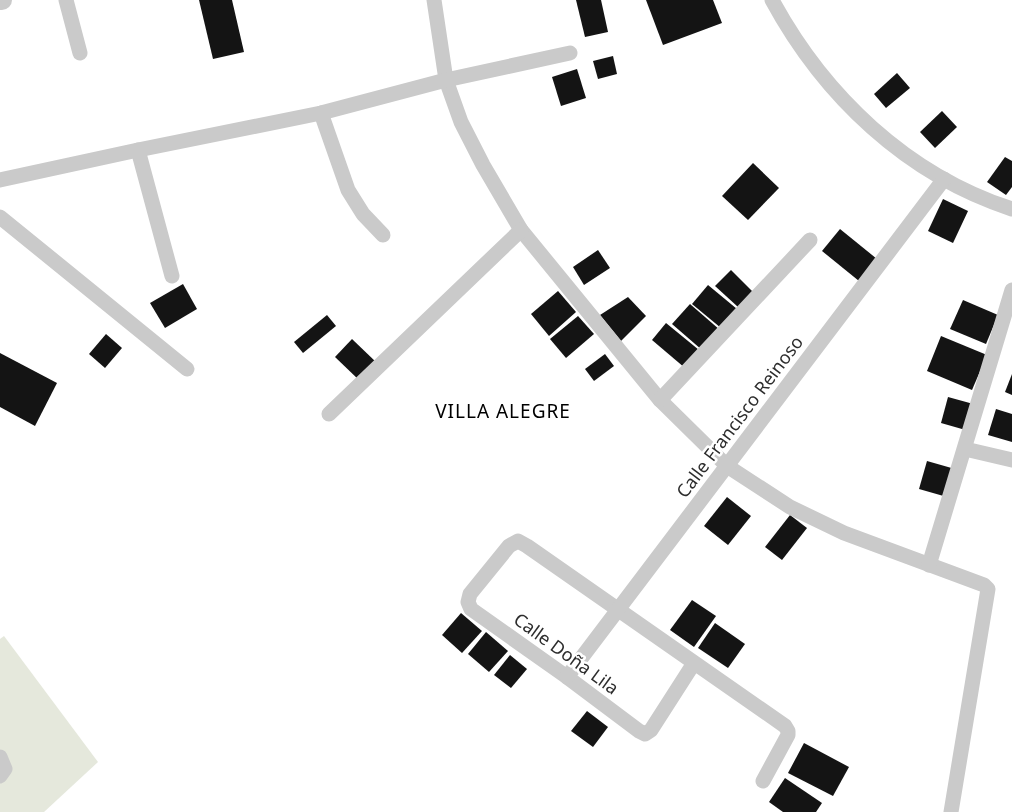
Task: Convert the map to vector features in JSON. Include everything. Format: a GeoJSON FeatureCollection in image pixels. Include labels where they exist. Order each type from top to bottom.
{"type":"FeatureCollection","features":[{"type":"Feature","properties":{"kind":"street"},"geometry":{"type":"LineString","coordinates":[[66,0],[80,53]]}},
{"type":"Feature","properties":{"kind":"street"},"geometry":{"type":"LineString","coordinates":[[434,0],[446,80],[461,122],[483,165],[521,230],[660,400],[727,466],[790,507],[844,533],[988,588],[951,812]]}},
{"type":"Feature","properties":{"kind":"street"},"geometry":{"type":"LineString","coordinates":[[772,0],[800,48],[817,71],[848,106],[875,132],[897,149],[944,179],[973,194],[1012,210]]}},
{"type":"Feature","properties":{"kind":"street"},"geometry":{"type":"LineString","coordinates":[[0,180],[321,113],[446,80],[570,53]]}},
{"type":"Feature","properties":{"kind":"street"},"geometry":{"type":"LineString","coordinates":[[321,113],[348,190],[362,214],[383,235]]}},
{"type":"Feature","properties":{"kind":"street"},"geometry":{"type":"LineString","coordinates":[[138,150],[172,276]]}},
{"type":"Feature","properties":{"kind":"street","name":"Calle Francisco Reinoso"},"geometry":{"type":"LineString","coordinates":[[567,677],[944,179]]}},
{"type":"Feature","properties":{"kind":"street"},"geometry":{"type":"LineString","coordinates":[[0,217],[187,369]]}},
{"type":"Feature","properties":{"kind":"street"},"geometry":{"type":"LineString","coordinates":[[329,414],[521,230]]}},
{"type":"Feature","properties":{"kind":"street"},"geometry":{"type":"LineString","coordinates":[[660,400],[810,240]]}},
{"type":"Feature","properties":{"kind":"street"},"geometry":{"type":"LineString","coordinates":[[929,564],[1012,290]]}},
{"type":"Feature","properties":{"kind":"street"},"geometry":{"type":"LineString","coordinates":[[965,449],[1012,460]]}},
{"type":"Feature","properties":{"kind":"street","name":"Calle Doña Lila"},"geometry":{"type":"LineString","coordinates":[[618,609],[518,541],[509,546],[470,594],[468,602],[472,609],[638,731],[645,734],[651,730],[694,663]]}},
{"type":"Feature","properties":{"kind":"street"},"geometry":{"type":"LineString","coordinates":[[618,609],[785,726],[788,735],[763,781]]}},
{"type":"Feature","properties":{"kind":"street"},"geometry":{"type":"LineString","coordinates":[[0,757],[5,769],[0,776]]}},
{"type":"Feature","properties":{"kind":"shaded area"},"geometry":{"type":"Polygon","coordinates":[[[4,636],[98,762],[44,812],[0,812],[0,639],[4,636]]]}},
{"type":"Feature","properties":{"kind":"building"},"geometry":{"type":"Polygon","coordinates":[[[199,0],[232,0],[244,52],[213,59],[199,0]]]}},
{"type":"Feature","properties":{"kind":"building"},"geometry":{"type":"Polygon","coordinates":[[[576,0],[601,0],[608,32],[585,37],[576,0]]]}},
{"type":"Feature","properties":{"kind":"building"},"geometry":{"type":"Polygon","coordinates":[[[646,0],[713,0],[722,23],[663,45],[646,0]]]}},
{"type":"Feature","properties":{"kind":"building"},"geometry":{"type":"Polygon","coordinates":[[[613,56],[617,74],[598,79],[593,61],[613,56]]]}},
{"type":"Feature","properties":{"kind":"building"},"geometry":{"type":"Polygon","coordinates":[[[577,69],[586,98],[561,106],[552,77],[577,69]]]}},
{"type":"Feature","properties":{"kind":"building"},"geometry":{"type":"Polygon","coordinates":[[[897,73],[910,88],[886,108],[874,94],[897,73]]]}},
{"type":"Feature","properties":{"kind":"building"},"geometry":{"type":"Polygon","coordinates":[[[942,111],[957,127],[935,148],[920,132],[942,111]]]}},
{"type":"Feature","properties":{"kind":"building"},"geometry":{"type":"Polygon","coordinates":[[[1005,157],[1012,161],[1012,187],[1006,195],[987,182],[1005,157]]]}},
{"type":"Feature","properties":{"kind":"building"},"geometry":{"type":"Polygon","coordinates":[[[753,163],[779,188],[748,220],[722,196],[753,163]]]}},
{"type":"Feature","properties":{"kind":"building"},"geometry":{"type":"Polygon","coordinates":[[[943,199],[968,211],[953,243],[928,231],[943,199]]]}},
{"type":"Feature","properties":{"kind":"building"},"geometry":{"type":"Polygon","coordinates":[[[840,229],[877,259],[859,281],[822,251],[840,229]]]}},
{"type":"Feature","properties":{"kind":"building"},"geometry":{"type":"Polygon","coordinates":[[[598,250],[610,268],[584,285],[573,267],[598,250]]]}},
{"type":"Feature","properties":{"kind":"building"},"geometry":{"type":"Polygon","coordinates":[[[731,270],[753,292],[738,307],[715,286],[731,270]]]}},
{"type":"Feature","properties":{"kind":"building"},"geometry":{"type":"Polygon","coordinates":[[[183,284],[197,309],[165,328],[150,303],[183,284]]]}},
{"type":"Feature","properties":{"kind":"building"},"geometry":{"type":"Polygon","coordinates":[[[708,285],[737,309],[721,328],[692,304],[708,285]]]}},
{"type":"Feature","properties":{"kind":"building"},"geometry":{"type":"Polygon","coordinates":[[[558,291],[576,312],[549,336],[531,314],[558,291]]]}},
{"type":"Feature","properties":{"kind":"building"},"geometry":{"type":"Polygon","coordinates":[[[628,297],[646,316],[621,341],[600,315],[628,297]]]}},
{"type":"Feature","properties":{"kind":"building"},"geometry":{"type":"Polygon","coordinates":[[[963,300],[998,315],[986,344],[950,329],[963,300]]]}},
{"type":"Feature","properties":{"kind":"building"},"geometry":{"type":"Polygon","coordinates":[[[690,304],[720,330],[702,350],[672,324],[690,304]]]}},
{"type":"Feature","properties":{"kind":"building"},"geometry":{"type":"Polygon","coordinates":[[[327,315],[336,326],[303,353],[294,342],[327,315]]]}},
{"type":"Feature","properties":{"kind":"building"},"geometry":{"type":"Polygon","coordinates":[[[578,316],[594,334],[566,358],[550,339],[578,316]]]}},
{"type":"Feature","properties":{"kind":"building"},"geometry":{"type":"Polygon","coordinates":[[[666,323],[699,350],[685,368],[652,340],[666,323]]]}},
{"type":"Feature","properties":{"kind":"building"},"geometry":{"type":"Polygon","coordinates":[[[106,334],[122,348],[105,368],[89,354],[106,334]]]}},
{"type":"Feature","properties":{"kind":"building"},"geometry":{"type":"Polygon","coordinates":[[[941,336],[987,355],[972,390],[927,371],[941,336]]]}},
{"type":"Feature","properties":{"kind":"building"},"geometry":{"type":"Polygon","coordinates":[[[352,339],[377,363],[360,381],[335,357],[352,339]]]}},
{"type":"Feature","properties":{"kind":"building"},"geometry":{"type":"Polygon","coordinates":[[[0,353],[57,383],[35,426],[0,407],[0,353]]]}},
{"type":"Feature","properties":{"kind":"building"},"geometry":{"type":"Polygon","coordinates":[[[605,354],[614,366],[594,381],[585,369],[605,354]]]}},
{"type":"Feature","properties":{"kind":"building"},"geometry":{"type":"Polygon","coordinates":[[[1012,374],[1012,395],[1005,392],[1012,374]]]}},
{"type":"Feature","properties":{"kind":"building"},"geometry":{"type":"Polygon","coordinates":[[[948,397],[977,405],[969,431],[941,423],[948,397]]]}},
{"type":"Feature","properties":{"kind":"building"},"geometry":{"type":"Polygon","coordinates":[[[996,409],[1012,414],[1012,442],[988,435],[996,409]]]}},
{"type":"Feature","properties":{"kind":"building"},"geometry":{"type":"Polygon","coordinates":[[[927,461],[955,469],[947,497],[919,489],[927,461]]]}},
{"type":"Feature","properties":{"kind":"building"},"geometry":{"type":"Polygon","coordinates":[[[727,497],[751,516],[728,545],[704,526],[727,497]]]}},
{"type":"Feature","properties":{"kind":"building"},"geometry":{"type":"Polygon","coordinates":[[[790,515],[807,528],[782,560],[765,547],[790,515]]]}},
{"type":"Feature","properties":{"kind":"building"},"geometry":{"type":"Polygon","coordinates":[[[692,600],[716,616],[694,647],[670,630],[692,600]]]}},
{"type":"Feature","properties":{"kind":"building"},"geometry":{"type":"Polygon","coordinates":[[[461,613],[482,631],[462,653],[442,635],[461,613]]]}},
{"type":"Feature","properties":{"kind":"building"},"geometry":{"type":"Polygon","coordinates":[[[715,623],[745,644],[728,668],[698,648],[715,623]]]}},
{"type":"Feature","properties":{"kind":"building"},"geometry":{"type":"Polygon","coordinates":[[[486,632],[508,651],[489,672],[468,654],[486,632]]]}},
{"type":"Feature","properties":{"kind":"building"},"geometry":{"type":"Polygon","coordinates":[[[510,655],[527,669],[511,688],[494,675],[510,655]]]}},
{"type":"Feature","properties":{"kind":"building"},"geometry":{"type":"Polygon","coordinates":[[[587,711],[608,727],[593,747],[571,731],[587,711]]]}},
{"type":"Feature","properties":{"kind":"building"},"geometry":{"type":"Polygon","coordinates":[[[804,743],[849,767],[833,796],[788,773],[804,743]]]}},
{"type":"Feature","properties":{"kind":"building"},"geometry":{"type":"Polygon","coordinates":[[[785,778],[822,803],[816,812],[783,812],[769,802],[785,778]]]}},
{"type":"Feature","properties":{"kind":"district","name":"VILLA ALEGRE"},"geometry":{"type":"Point","coordinates":[503,411]}}]}
